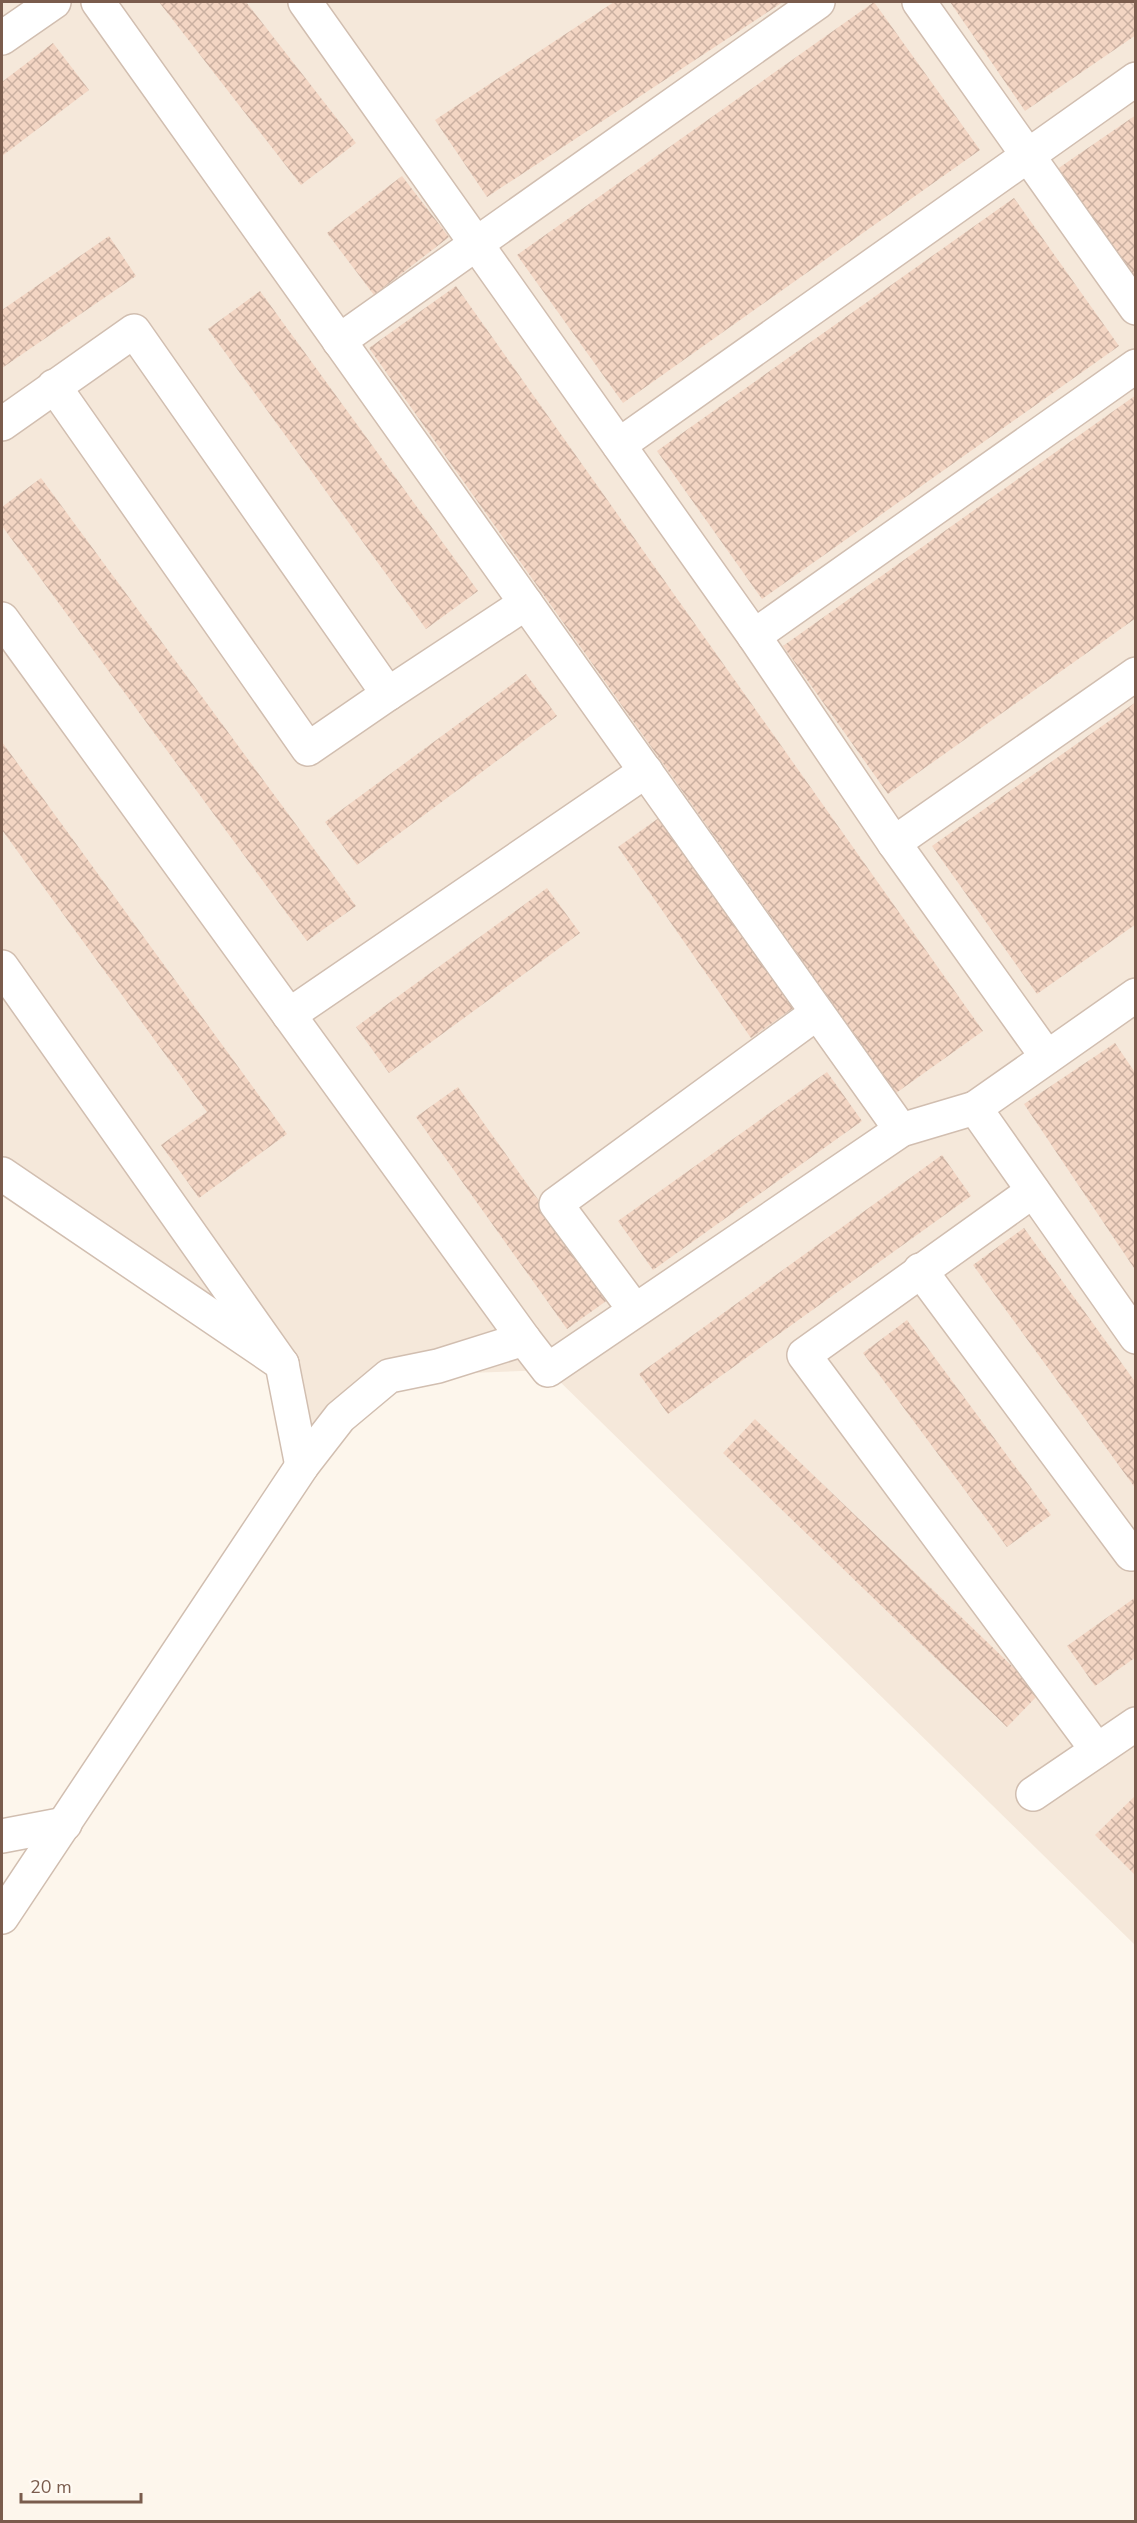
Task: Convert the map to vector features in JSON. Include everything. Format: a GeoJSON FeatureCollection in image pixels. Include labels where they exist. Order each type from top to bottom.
{"type":"FeatureCollection","features":[{"type":"Feature","properties":{"kind":"street"},"geometry":{"type":"LineString","coordinates":[[2,38],[54,2]]}},
{"type":"Feature","properties":{"kind":"street"},"geometry":{"type":"LineString","coordinates":[[98,2],[901,1130]]}},
{"type":"Feature","properties":{"kind":"street"},"geometry":{"type":"LineString","coordinates":[[305,2],[754,636],[894,843],[1047,1057]]}},
{"type":"Feature","properties":{"kind":"street"},"geometry":{"type":"LineString","coordinates":[[339,341],[818,2]]}},
{"type":"Feature","properties":{"kind":"street"},"geometry":{"type":"LineString","coordinates":[[919,2],[1136,308]]}},
{"type":"Feature","properties":{"kind":"street"},"geometry":{"type":"LineString","coordinates":[[619,445],[1136,79]]}},
{"type":"Feature","properties":{"kind":"street"},"geometry":{"type":"LineString","coordinates":[[2,424],[134,331],[388,694]]}},
{"type":"Feature","properties":{"kind":"street"},"geometry":{"type":"LineString","coordinates":[[754,636],[1136,366]]}},
{"type":"Feature","properties":{"kind":"street"},"geometry":{"type":"LineString","coordinates":[[54,386],[308,749],[526,603]]}},
{"type":"Feature","properties":{"kind":"street"},"geometry":{"type":"LineString","coordinates":[[2,619],[548,1370],[901,1130],[975,1108],[1047,1057],[1132,1006]]}},
{"type":"Feature","properties":{"kind":"street"},"geometry":{"type":"LineString","coordinates":[[894,843],[1136,674]]}},
{"type":"Feature","properties":{"kind":"street"},"geometry":{"type":"LineString","coordinates":[[289,1015],[646,771]]}},
{"type":"Feature","properties":{"kind":"street"},"geometry":{"type":"LineString","coordinates":[[2,967],[282,1364],[302,1466]]}},
{"type":"Feature","properties":{"kind":"street"},"geometry":{"type":"LineString","coordinates":[[2,1001],[43,1025]]}},
{"type":"Feature","properties":{"kind":"street"},"geometry":{"type":"LineString","coordinates":[[634,1310],[556,1204],[817,1013]]}},
{"type":"Feature","properties":{"kind":"street"},"geometry":{"type":"LineString","coordinates":[[975,1108],[1136,1337]]}},
{"type":"Feature","properties":{"kind":"street"},"geometry":{"type":"LineString","coordinates":[[2,1174],[282,1364]]}},
{"type":"Feature","properties":{"kind":"street"},"geometry":{"type":"LineString","coordinates":[[1033,1191],[804,1355],[1097,1750]]}},
{"type":"Feature","properties":{"kind":"street"},"geometry":{"type":"LineString","coordinates":[[920,1270],[1131,1554]]}},
{"type":"Feature","properties":{"kind":"street"},"geometry":{"type":"LineString","coordinates":[[2,1917],[302,1466],[340,1417],[389,1376],[438,1366],[524,1339]]}},
{"type":"Feature","properties":{"kind":"street"},"geometry":{"type":"LineString","coordinates":[[1033,1794],[1136,1724]]}},
{"type":"Feature","properties":{"kind":"street"},"geometry":{"type":"LineString","coordinates":[[2,1836],[65,1824]]}},
{"type":"Feature","properties":{"kind":"shaded area"},"geometry":{"type":"Polygon","coordinates":[[[2,2],[1135,2],[1135,1945],[548,1370],[389,1376],[302,1466],[282,1363],[2,1172],[2,2]]]}},
{"type":"Feature","properties":{"kind":"building"},"geometry":{"type":"Polygon","coordinates":[[[159,2],[246,2],[356,143],[301,185],[159,2]]]}},
{"type":"Feature","properties":{"kind":"building"},"geometry":{"type":"Polygon","coordinates":[[[614,2],[783,2],[487,197],[435,120],[614,2]]]}},
{"type":"Feature","properties":{"kind":"building"},"geometry":{"type":"Polygon","coordinates":[[[874,2],[980,150],[623,403],[517,255],[874,2]]]}},
{"type":"Feature","properties":{"kind":"building"},"geometry":{"type":"Polygon","coordinates":[[[950,2],[1136,2],[1136,35],[1025,111],[950,2]]]}},
{"type":"Feature","properties":{"kind":"building"},"geometry":{"type":"Polygon","coordinates":[[[53,43],[89,90],[2,156],[2,82],[53,43]]]}},
{"type":"Feature","properties":{"kind":"building"},"geometry":{"type":"Polygon","coordinates":[[[1136,115],[1136,298],[1050,174],[1136,115]]]}},
{"type":"Feature","properties":{"kind":"building"},"geometry":{"type":"Polygon","coordinates":[[[402,176],[449,237],[374,295],[327,233],[402,176]]]}},
{"type":"Feature","properties":{"kind":"building"},"geometry":{"type":"Polygon","coordinates":[[[1014,198],[1119,346],[762,599],[657,451],[1014,198]]]}},
{"type":"Feature","properties":{"kind":"building"},"geometry":{"type":"Polygon","coordinates":[[[109,236],[136,276],[2,368],[2,310],[109,236]]]}},
{"type":"Feature","properties":{"kind":"building"},"geometry":{"type":"Polygon","coordinates":[[[456,286],[983,1031],[896,1093],[369,348],[456,286]]]}},
{"type":"Feature","properties":{"kind":"building"},"geometry":{"type":"Polygon","coordinates":[[[260,291],[478,591],[426,629],[208,329],[260,291]]]}},
{"type":"Feature","properties":{"kind":"building"},"geometry":{"type":"Polygon","coordinates":[[[1136,395],[1136,618],[888,794],[783,646],[1136,395]]]}},
{"type":"Feature","properties":{"kind":"building"},"geometry":{"type":"Polygon","coordinates":[[[41,478],[356,906],[307,941],[2,526],[2,507],[41,478]]]}},
{"type":"Feature","properties":{"kind":"building"},"geometry":{"type":"Polygon","coordinates":[[[526,674],[557,716],[357,865],[325,822],[526,674]]]}},
{"type":"Feature","properties":{"kind":"building"},"geometry":{"type":"Polygon","coordinates":[[[1136,702],[1136,924],[1037,994],[932,846],[1136,702]]]}},
{"type":"Feature","properties":{"kind":"building"},"geometry":{"type":"Polygon","coordinates":[[[2,742],[287,1134],[199,1198],[161,1145],[207,1112],[2,830],[2,742]]]}},
{"type":"Feature","properties":{"kind":"building"},"geometry":{"type":"Polygon","coordinates":[[[663,815],[796,1006],[751,1038],[618,847],[663,815]]]}},
{"type":"Feature","properties":{"kind":"building"},"geometry":{"type":"Polygon","coordinates":[[[547,888],[580,933],[389,1073],[356,1027],[547,888]]]}},
{"type":"Feature","properties":{"kind":"building"},"geometry":{"type":"Polygon","coordinates":[[[1115,1043],[1136,1074],[1136,1271],[1024,1104],[1115,1043]]]}},
{"type":"Feature","properties":{"kind":"building"},"geometry":{"type":"Polygon","coordinates":[[[827,1072],[862,1121],[653,1270],[618,1221],[827,1072]]]}},
{"type":"Feature","properties":{"kind":"building"},"geometry":{"type":"Polygon","coordinates":[[[458,1087],[609,1299],[567,1329],[416,1117],[458,1087]]]}},
{"type":"Feature","properties":{"kind":"building"},"geometry":{"type":"Polygon","coordinates":[[[942,1155],[971,1196],[668,1414],[639,1374],[942,1155]]]}},
{"type":"Feature","properties":{"kind":"building"},"geometry":{"type":"Polygon","coordinates":[[[1024,1228],[1136,1383],[1136,1489],[973,1265],[1024,1228]]]}},
{"type":"Feature","properties":{"kind":"building"},"geometry":{"type":"Polygon","coordinates":[[[907,1320],[1051,1515],[1007,1547],[863,1353],[907,1320]]]}},
{"type":"Feature","properties":{"kind":"building"},"geometry":{"type":"Polygon","coordinates":[[[755,1419],[1040,1693],[1007,1727],[723,1453],[755,1419]]]}},
{"type":"Feature","properties":{"kind":"building"},"geometry":{"type":"Polygon","coordinates":[[[1136,1597],[1136,1657],[1095,1686],[1067,1646],[1136,1597]]]}},
{"type":"Feature","properties":{"kind":"building"},"geometry":{"type":"Polygon","coordinates":[[[1136,1795],[1136,1876],[1095,1835],[1136,1795]]]}}]}
